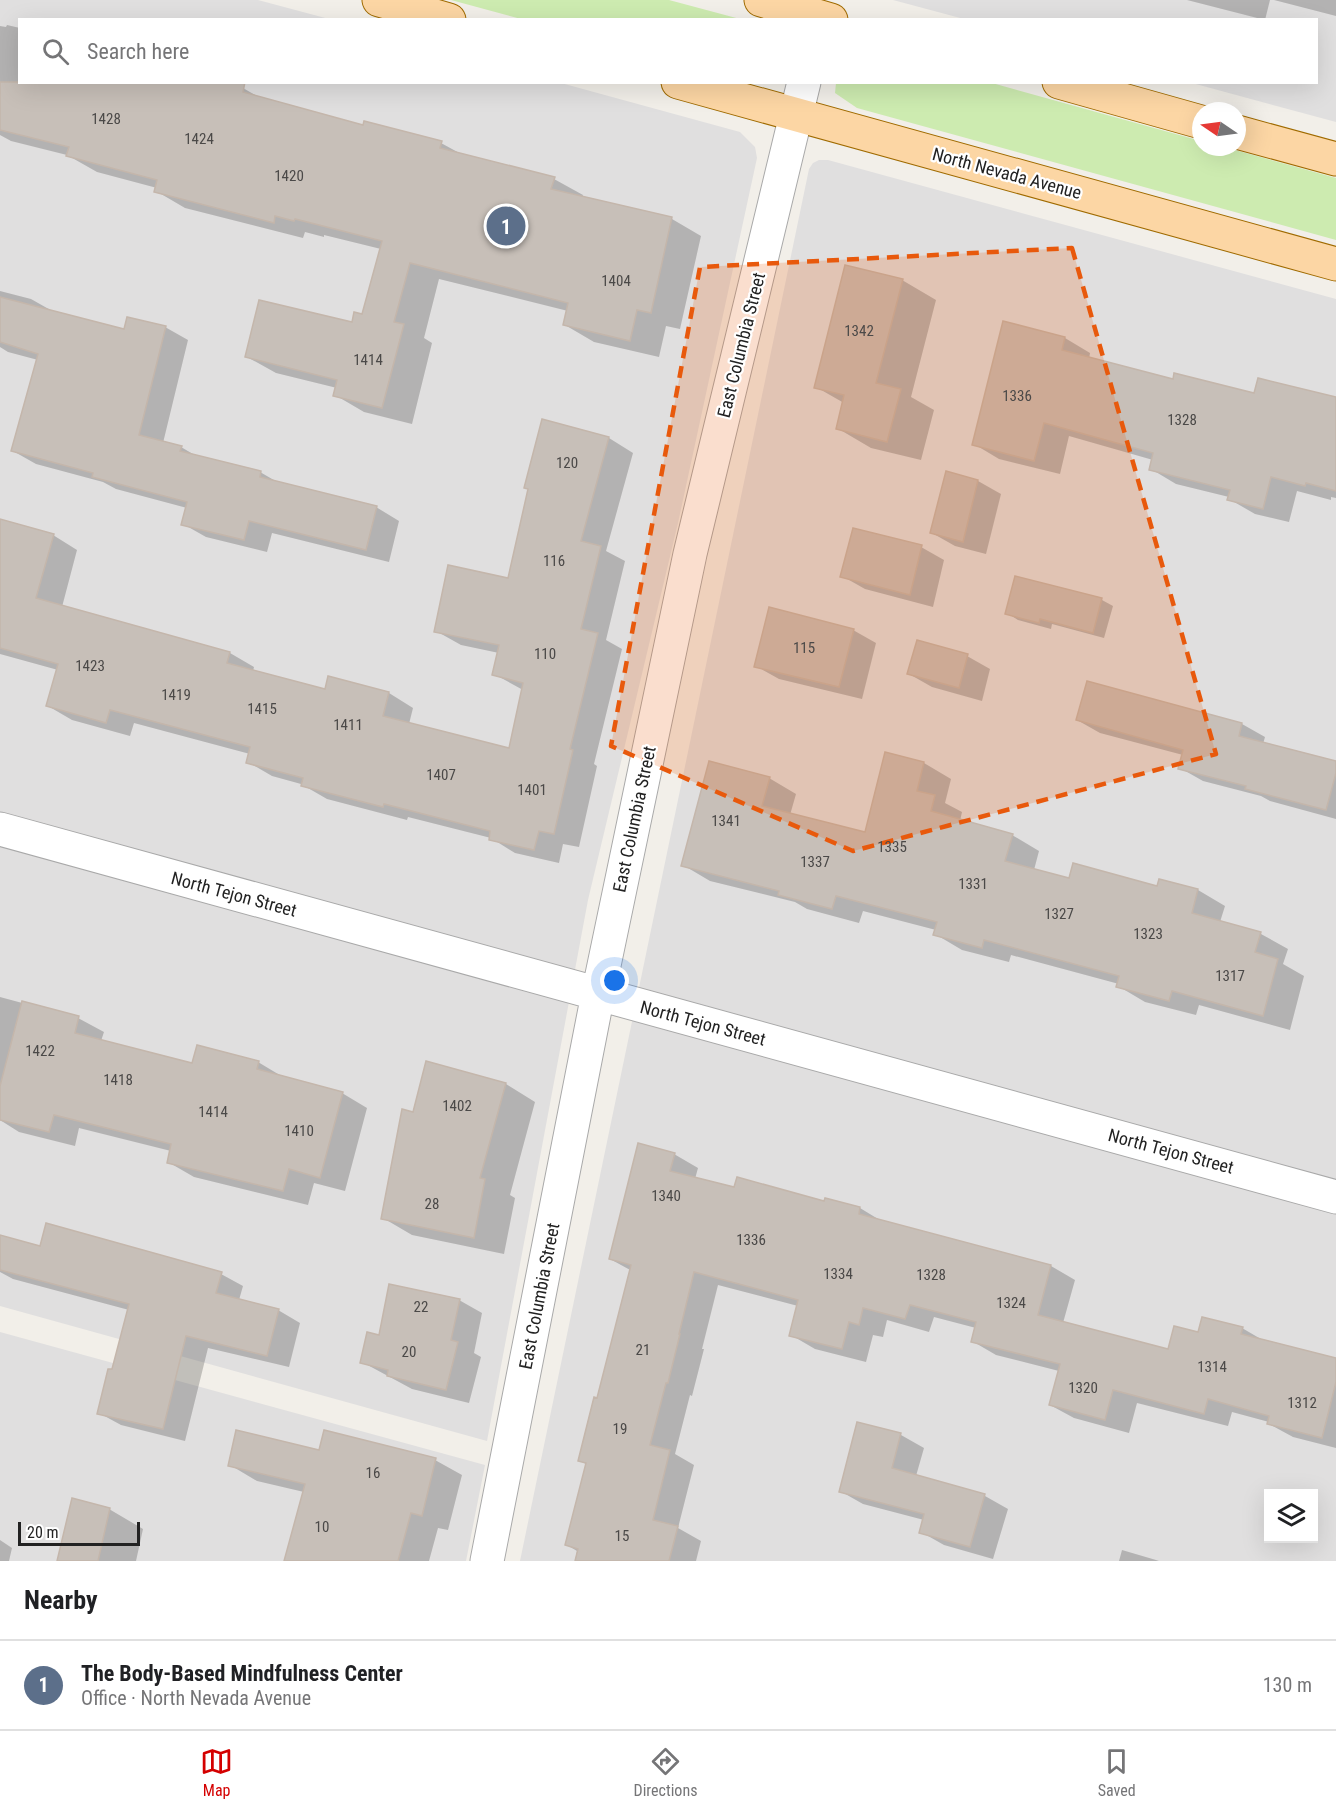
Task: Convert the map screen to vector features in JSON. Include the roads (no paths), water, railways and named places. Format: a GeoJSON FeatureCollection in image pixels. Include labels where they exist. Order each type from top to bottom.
{"type":"FeatureCollection","features":[{"type":"Feature","properties":{"kind":"main road"},"geometry":{"type":"LineString","coordinates":[[379,0],[442,18]]}},
{"type":"Feature","properties":{"kind":"main road"},"geometry":{"type":"LineString","coordinates":[[761,0],[823,14]]}},
{"type":"Feature","properties":{"kind":"main road","name":"North Nevada Avenue"},"geometry":{"type":"LineString","coordinates":[[685,84],[1336,264]]}},
{"type":"Feature","properties":{"kind":"main road"},"geometry":{"type":"LineString","coordinates":[[1066,84],[1192,119]]}},
{"type":"Feature","properties":{"kind":"main road"},"geometry":{"type":"LineString","coordinates":[[1246,134],[1336,159]]}},
{"type":"Feature","properties":{"kind":"street","name":"East Columbia Street"},"geometry":{"type":"LineString","coordinates":[[487,1561],[598,994],[690,554],[804,84]]}},
{"type":"Feature","properties":{"kind":"street","name":"North Tejon Street"},"geometry":{"type":"LineString","coordinates":[[0,829],[1336,1197]]}},
{"type":"Feature","properties":{"kind":"place","name":"The Body-Based Mindfulness Center"},"geometry":{"type":"Point","coordinates":[506,226]}}]}
